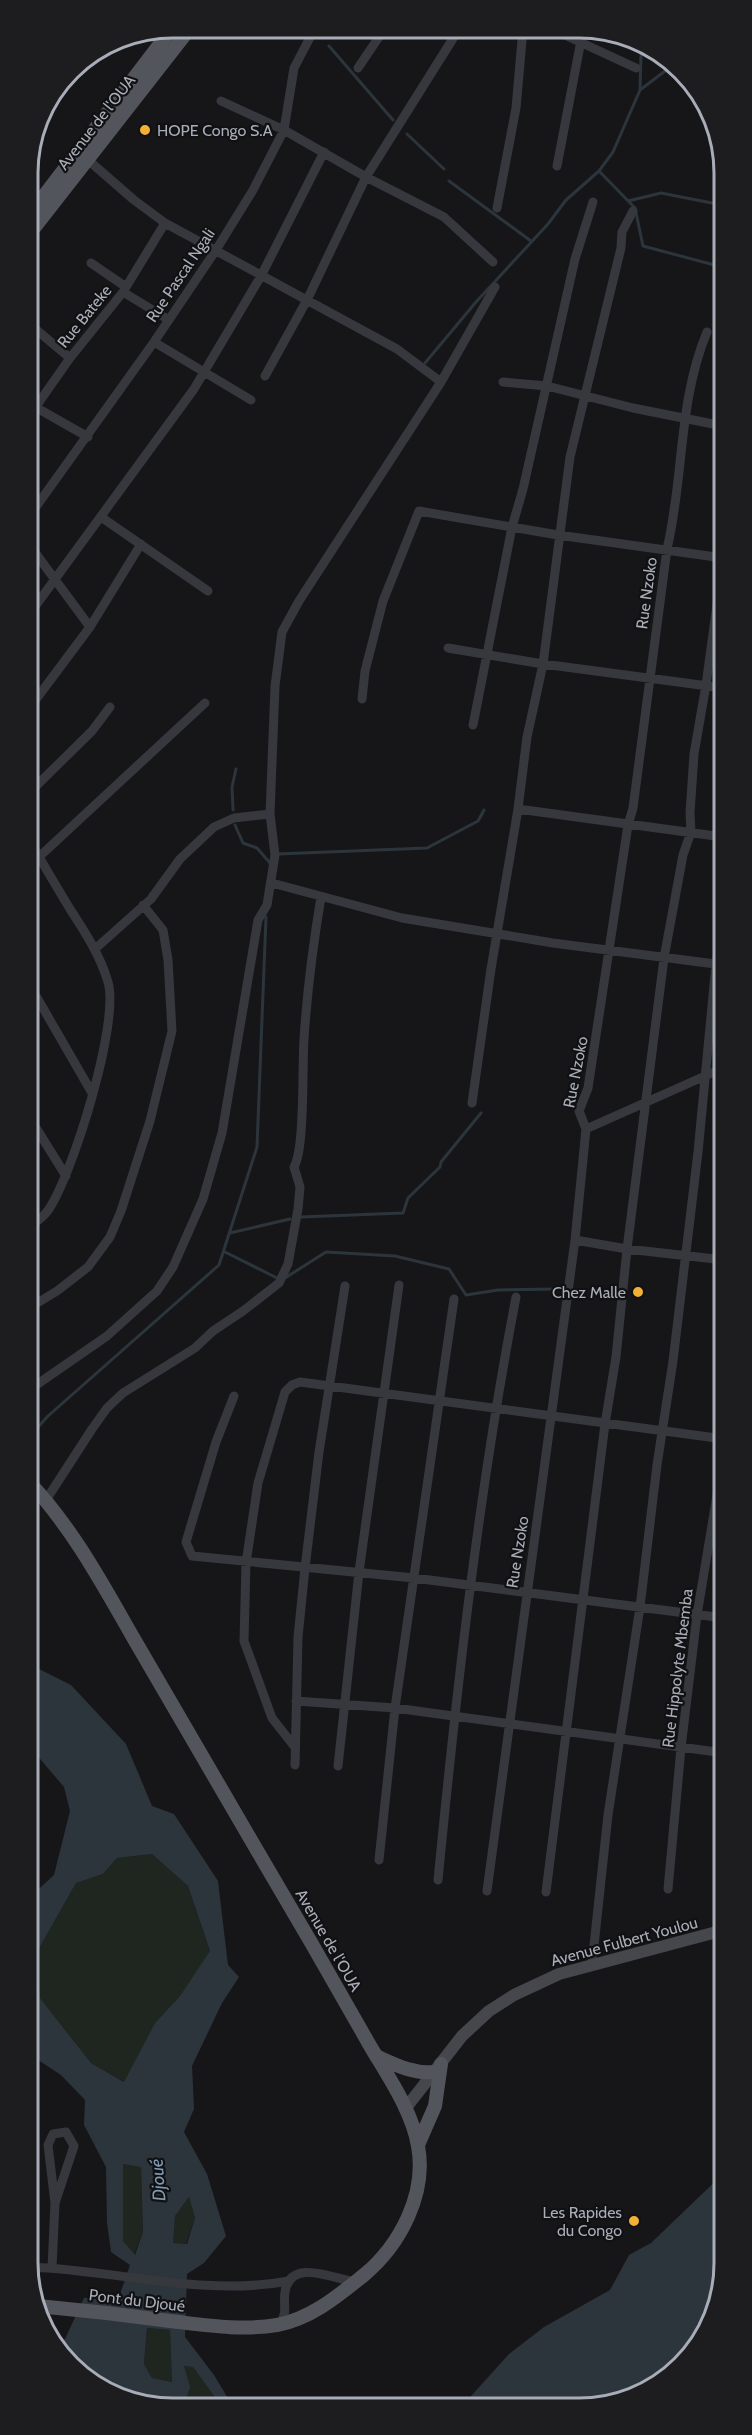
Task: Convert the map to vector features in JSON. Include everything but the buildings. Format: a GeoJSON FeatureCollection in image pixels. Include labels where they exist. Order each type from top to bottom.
{"type":"FeatureCollection","features":[{"type":"Feature","properties":{"kind":"main road","name":"Avenue de l'OUA"},"geometry":{"type":"LineString","coordinates":[[38,204],[165,38]]}},
{"type":"Feature","properties":{"kind":"main road","name":"Avenue de l'OUA"},"geometry":{"type":"LineString","coordinates":[[38,223],[182,38]]}},
{"type":"Feature","properties":{"kind":"main road","name":"Avenue de l'OUA"},"geometry":{"type":"LineString","coordinates":[[38,1492],[103,1585],[376,2056],[405,2109],[418,2145],[417,2185],[404,2226],[375,2266],[327,2304],[280,2325],[243,2327],[200,2324]]}},
{"type":"Feature","properties":{"kind":"main road","name":"Avenue Fulbert Youlou"},"geometry":{"type":"LineString","coordinates":[[405,2109],[462,2036],[489,2011],[534,1984],[592,1964],[714,1933]]}},
{"type":"Feature","properties":{"kind":"main road"},"geometry":{"type":"LineString","coordinates":[[376,2056],[415,2072],[438,2068],[435,2106],[418,2145]]}},
{"type":"Feature","properties":{"kind":"main road","name":"Pont du Djoué"},"geometry":{"type":"LineString","coordinates":[[45,2307],[200,2324]]}},
{"type":"Feature","properties":{"kind":"street","name":"Rue Pascal Ngali"},"geometry":{"type":"LineString","coordinates":[[38,504],[154,342],[253,190],[284,130],[294,68],[310,38]]}},
{"type":"Feature","properties":{"kind":"street"},"geometry":{"type":"LineString","coordinates":[[358,68],[378,38]]}},
{"type":"Feature","properties":{"kind":"street"},"geometry":{"type":"LineString","coordinates":[[265,376],[307,300],[366,177],[453,38]]}},
{"type":"Feature","properties":{"kind":"street"},"geometry":{"type":"LineString","coordinates":[[497,208],[516,108],[523,38]]}},
{"type":"Feature","properties":{"kind":"street"},"geometry":{"type":"LineString","coordinates":[[571,38],[615,56],[636,68]]}},
{"type":"Feature","properties":{"kind":"street"},"geometry":{"type":"LineString","coordinates":[[557,166],[582,38]]}},
{"type":"Feature","properties":{"kind":"street"},"geometry":{"type":"LineString","coordinates":[[220,101],[284,130],[366,177],[444,217],[493,262]]}},
{"type":"Feature","properties":{"kind":"street"},"geometry":{"type":"LineString","coordinates":[[38,603],[204,372],[261,276],[324,152]]}},
{"type":"Feature","properties":{"kind":"street"},"geometry":{"type":"LineString","coordinates":[[88,160],[134,200],[165,223],[261,276],[337,314],[397,349],[441,382]]}},
{"type":"Feature","properties":{"kind":"street"},"geometry":{"type":"LineString","coordinates":[[473,725],[512,527],[547,386],[551,359],[575,259],[593,202]]}},
{"type":"Feature","properties":{"kind":"street"},"geometry":{"type":"LineString","coordinates":[[472,1103],[527,738],[543,664],[558,535],[570,457],[583,397],[603,328],[621,248],[620,238],[633,212]]}},
{"type":"Feature","properties":{"kind":"street","name":"Rue Bateke"},"geometry":{"type":"LineString","coordinates":[[40,400],[70,358],[125,290],[165,223]]}},
{"type":"Feature","properties":{"kind":"street"},"geometry":{"type":"LineString","coordinates":[[91,263],[169,320]]}},
{"type":"Feature","properties":{"kind":"street"},"geometry":{"type":"LineString","coordinates":[[38,1384],[106,1336],[157,1291],[173,1268],[191,1229],[203,1199],[222,1133],[258,920],[267,905],[272,883],[275,855],[270,814],[275,686],[282,632],[298,601],[441,382],[495,287]]}},
{"type":"Feature","properties":{"kind":"street"},"geometry":{"type":"LineString","coordinates":[[38,331],[70,358]]}},
{"type":"Feature","properties":{"kind":"street","name":"Rue Nzoko"},"geometry":{"type":"LineString","coordinates":[[487,1892],[575,1240],[586,1129],[579,1111],[588,1088],[628,825],[633,808],[667,549],[675,515],[677,478],[696,358],[707,332]]}},
{"type":"Feature","properties":{"kind":"street"},"geometry":{"type":"LineString","coordinates":[[154,342],[251,400]]}},
{"type":"Feature","properties":{"kind":"street"},"geometry":{"type":"LineString","coordinates":[[503,382],[547,386],[583,397],[714,424]]}},
{"type":"Feature","properties":{"kind":"street"},"geometry":{"type":"LineString","coordinates":[[38,405],[40,400]]}},
{"type":"Feature","properties":{"kind":"street"},"geometry":{"type":"LineString","coordinates":[[38,409],[88,437]]}},
{"type":"Feature","properties":{"kind":"street"},"geometry":{"type":"LineString","coordinates":[[362,699],[365,671],[383,601],[419,511],[465,517],[558,535],[714,557]]}},
{"type":"Feature","properties":{"kind":"street"},"geometry":{"type":"LineString","coordinates":[[101,517],[208,591]]}},
{"type":"Feature","properties":{"kind":"street"},"geometry":{"type":"LineString","coordinates":[[38,697],[90,627],[141,544]]}},
{"type":"Feature","properties":{"kind":"street"},"geometry":{"type":"LineString","coordinates":[[38,556],[90,627]]}},
{"type":"Feature","properties":{"kind":"street"},"geometry":{"type":"LineString","coordinates":[[546,1892],[605,1424],[616,1357],[627,1249],[664,958],[683,855],[692,832],[690,813],[694,754],[714,626]]}},
{"type":"Feature","properties":{"kind":"street"},"geometry":{"type":"LineString","coordinates":[[448,648],[543,664],[714,686]]}},
{"type":"Feature","properties":{"kind":"street"},"geometry":{"type":"LineString","coordinates":[[38,1219],[48,1211],[66,1176],[92,1093],[111,1014],[108,983],[95,949],[39,856],[205,703]]}},
{"type":"Feature","properties":{"kind":"street"},"geometry":{"type":"LineString","coordinates":[[38,784],[92,731],[110,707]]}},
{"type":"Feature","properties":{"kind":"street"},"geometry":{"type":"LineString","coordinates":[[518,809],[714,836]]}},
{"type":"Feature","properties":{"kind":"street"},"geometry":{"type":"LineString","coordinates":[[95,949],[151,899],[180,859],[214,827],[234,818],[270,814]]}},
{"type":"Feature","properties":{"kind":"street"},"geometry":{"type":"LineString","coordinates":[[272,883],[382,914],[498,934],[714,963]]}},
{"type":"Feature","properties":{"kind":"street"},"geometry":{"type":"LineString","coordinates":[[46,1500],[107,1408],[123,1393],[195,1348],[213,1331],[279,1283],[288,1264],[300,1187],[294,1167],[297,1162],[301,1126],[304,1031],[311,956],[321,897]]}},
{"type":"Feature","properties":{"kind":"street"},"geometry":{"type":"LineString","coordinates":[[38,1302],[88,1266],[110,1237],[122,1211],[152,1113],[172,1030],[168,960],[163,930],[143,905]]}},
{"type":"Feature","properties":{"kind":"street"},"geometry":{"type":"LineString","coordinates":[[38,999],[92,1093]]}},
{"type":"Feature","properties":{"kind":"street"},"geometry":{"type":"LineString","coordinates":[[592,1964],[609,1815],[663,1431],[714,1012]]}},
{"type":"Feature","properties":{"kind":"street"},"geometry":{"type":"LineString","coordinates":[[586,1129],[714,1072]]}},
{"type":"Feature","properties":{"kind":"street"},"geometry":{"type":"LineString","coordinates":[[38,1131],[66,1176]]}},
{"type":"Feature","properties":{"kind":"street"},"geometry":{"type":"LineString","coordinates":[[575,1240],[627,1249],[714,1259]]}},
{"type":"Feature","properties":{"kind":"street"},"geometry":{"type":"LineString","coordinates":[[338,1766],[359,1572],[399,1285]]}},
{"type":"Feature","properties":{"kind":"street"},"geometry":{"type":"LineString","coordinates":[[295,1765],[298,1637],[305,1568],[319,1452],[345,1286]]}},
{"type":"Feature","properties":{"kind":"street"},"geometry":{"type":"LineString","coordinates":[[438,1880],[469,1586],[483,1503],[494,1409],[516,1297]]}},
{"type":"Feature","properties":{"kind":"street"},"geometry":{"type":"LineString","coordinates":[[379,1860],[395,1708],[454,1299]]}},
{"type":"Feature","properties":{"kind":"street"},"geometry":{"type":"LineString","coordinates":[[294,1746],[272,1718],[244,1641],[246,1563],[258,1483],[285,1392],[292,1385],[300,1382],[714,1438]]}},
{"type":"Feature","properties":{"kind":"street"},"geometry":{"type":"LineString","coordinates":[[234,1395],[209,1463],[186,1542],[192,1556],[414,1578],[714,1617]]}},
{"type":"Feature","properties":{"kind":"street","name":"Rue Hippolyte Mbemba"},"geometry":{"type":"LineString","coordinates":[[668,1889],[681,1748],[698,1615],[714,1515]]}},
{"type":"Feature","properties":{"kind":"street"},"geometry":{"type":"LineString","coordinates":[[296,1701],[395,1708],[714,1752]]}},
{"type":"Feature","properties":{"kind":"street"},"geometry":{"type":"LineString","coordinates":[[52,2268],[55,2204],[48,2145],[53,2134],[66,2132],[74,2146],[55,2204]]}},
{"type":"Feature","properties":{"kind":"street"},"geometry":{"type":"LineString","coordinates":[[38,2267],[212,2286],[260,2287],[289,2281],[297,2275],[316,2272],[355,2282]]}},
{"type":"Feature","properties":{"kind":"street"},"geometry":{"type":"LineString","coordinates":[[280,2325],[286,2314],[285,2290],[289,2281]]}},
{"type":"Feature","properties":{"kind":"shaded area"},"geometry":{"type":"Polygon","coordinates":[[[152,1854],[188,1886],[210,1952],[180,1996],[155,2023],[125,2082],[91,2063],[40,1998],[38,1967],[38,1950],[76,1883],[103,1874],[117,1858],[152,1854]]]}},
{"type":"Feature","properties":{"kind":"shaded area"},"geometry":{"type":"Polygon","coordinates":[[[123,2164],[141,2167],[143,2232],[134,2255],[123,2241],[123,2164]]]}},
{"type":"Feature","properties":{"kind":"shaded area"},"geometry":{"type":"Polygon","coordinates":[[[189,2197],[195,2218],[186,2244],[172,2243],[175,2216],[189,2197]]]}},
{"type":"Feature","properties":{"kind":"shaded area"},"geometry":{"type":"Polygon","coordinates":[[[147,2328],[170,2330],[172,2382],[152,2378],[144,2364],[147,2328]]]}},
{"type":"Feature","properties":{"kind":"shaded area"},"geometry":{"type":"Polygon","coordinates":[[[183,2366],[193,2367],[214,2396],[213,2398],[185,2398],[183,2366]]]}},
{"type":"Feature","properties":{"kind":"water","name":"Djoué"},"geometry":{"type":"Polygon","coordinates":[[[38,1668],[71,1685],[126,1744],[152,1806],[174,1814],[218,1881],[228,1965],[239,1977],[222,2003],[192,2066],[194,2109],[184,2132],[207,2174],[226,2236],[204,2263],[187,2274],[185,2337],[214,2375],[228,2398],[213,2398],[193,2367],[184,2366],[190,2387],[187,2398],[146,2395],[129,2390],[113,2384],[90,2370],[63,2341],[84,2298],[119,2297],[130,2265],[111,2252],[107,2222],[106,2167],[84,2125],[85,2100],[61,2075],[38,2060],[38,1967],[40,1998],[91,2063],[124,2082],[155,2023],[180,1996],[210,1951],[188,1886],[152,1854],[117,1858],[103,1874],[76,1883],[38,1950],[38,1890],[54,1875],[70,1811],[64,1787],[38,1757],[38,1668]],[[123,2164],[123,2241],[135,2255],[143,2232],[141,2167],[123,2164]],[[189,2197],[175,2216],[173,2243],[187,2244],[195,2218],[189,2197]],[[147,2328],[144,2364],[152,2378],[172,2382],[170,2330],[147,2328]]]}},
{"type":"Feature","properties":{"kind":"water"},"geometry":{"type":"Polygon","coordinates":[[[714,2183],[714,2271],[710,2297],[704,2314],[687,2345],[662,2370],[639,2384],[606,2395],[579,2398],[469,2398],[509,2354],[544,2327],[610,2290],[629,2255],[651,2243],[714,2183]]]}},
{"type":"Feature","properties":{"kind":"waterway"},"geometry":{"type":"LineString","coordinates":[[329,46],[393,120]]}},
{"type":"Feature","properties":{"kind":"waterway"},"geometry":{"type":"LineString","coordinates":[[640,53],[640,90]]}},
{"type":"Feature","properties":{"kind":"waterway"},"geometry":{"type":"LineString","coordinates":[[425,363],[476,302],[548,224],[566,200],[599,171],[613,152],[640,90],[667,70]]}},
{"type":"Feature","properties":{"kind":"waterway"},"geometry":{"type":"LineString","coordinates":[[407,134],[444,169]]}},
{"type":"Feature","properties":{"kind":"waterway"},"geometry":{"type":"LineString","coordinates":[[599,171],[635,208],[643,246],[714,265]]}},
{"type":"Feature","properties":{"kind":"waterway"},"geometry":{"type":"LineString","coordinates":[[449,181],[531,241]]}},
{"type":"Feature","properties":{"kind":"waterway"},"geometry":{"type":"LineString","coordinates":[[628,201],[661,193],[714,203]]}},
{"type":"Feature","properties":{"kind":"waterway"},"geometry":{"type":"LineString","coordinates":[[233,810],[232,787],[236,769]]}},
{"type":"Feature","properties":{"kind":"waterway"},"geometry":{"type":"LineString","coordinates":[[278,854],[427,848],[478,821],[484,810],[481,816]]}},
{"type":"Feature","properties":{"kind":"waterway"},"geometry":{"type":"LineString","coordinates":[[235,825],[243,843],[257,848],[270,863]]}},
{"type":"Feature","properties":{"kind":"waterway"},"geometry":{"type":"LineString","coordinates":[[38,1427],[219,1265],[257,1147],[266,917]]}},
{"type":"Feature","properties":{"kind":"waterway"},"geometry":{"type":"LineString","coordinates":[[301,1217],[403,1213],[408,1198],[440,1167],[441,1162],[481,1113]]}},
{"type":"Feature","properties":{"kind":"waterway"},"geometry":{"type":"LineString","coordinates":[[230,1233],[290,1219]]}},
{"type":"Feature","properties":{"kind":"waterway"},"geometry":{"type":"LineString","coordinates":[[225,1252],[277,1278]]}},
{"type":"Feature","properties":{"kind":"waterway"},"geometry":{"type":"LineString","coordinates":[[285,1278],[326,1252],[395,1256],[449,1269],[466,1295],[498,1290],[557,1289]]}},
{"type":"Feature","properties":{"kind":"place","name":"HOPE Congo S.A"},"geometry":{"type":"Point","coordinates":[145,130]}},
{"type":"Feature","properties":{"kind":"place","name":"Chez Malle"},"geometry":{"type":"Point","coordinates":[638,1292]}},
{"type":"Feature","properties":{"kind":"place","name":"Les Rapides du Congo"},"geometry":{"type":"Point","coordinates":[634,2221]}}]}
